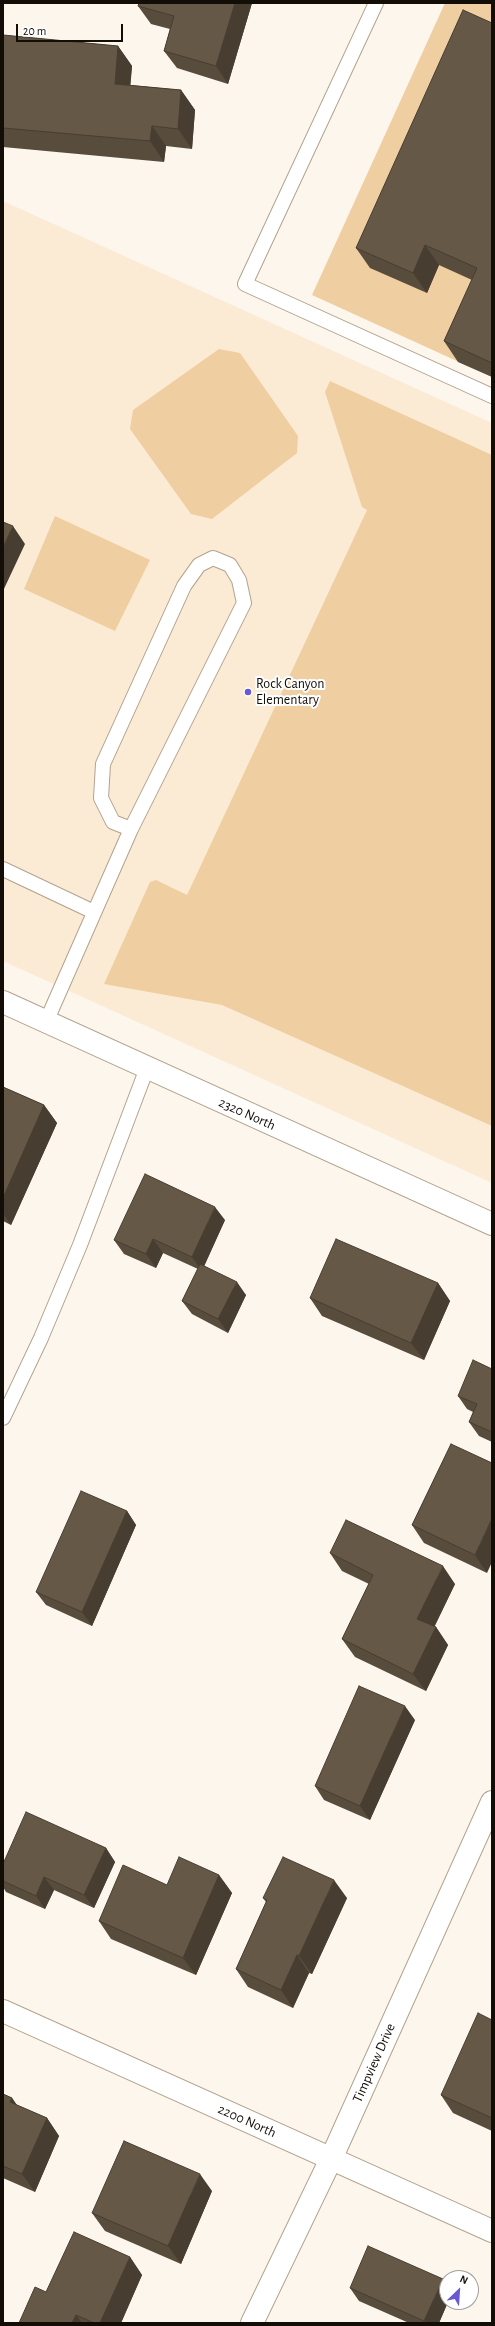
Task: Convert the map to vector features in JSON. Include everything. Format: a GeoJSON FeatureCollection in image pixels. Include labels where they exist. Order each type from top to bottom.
{"type":"FeatureCollection","features":[{"type":"Feature","properties":{"kind":"street","name":"2320 North"},"geometry":{"type":"LineString","coordinates":[[3,1002],[492,1224]]}},
{"type":"Feature","properties":{"kind":"street","name":"Timpview Drive"},"geometry":{"type":"LineString","coordinates":[[252,2323],[331,2159],[492,1802]]}},
{"type":"Feature","properties":{"kind":"street","name":"2200 North"},"geometry":{"type":"LineString","coordinates":[[3,2012],[492,2231]]}},
{"type":"Feature","properties":{"kind":"lane"},"geometry":{"type":"LineString","coordinates":[[376,3],[245,284],[492,396]]}},
{"type":"Feature","properties":{"kind":"lane"},"geometry":{"type":"LineString","coordinates":[[46,1022],[131,829],[244,603],[239,580],[230,565],[213,558],[198,565],[184,586],[103,764],[100,798],[113,822],[131,829]]}},
{"type":"Feature","properties":{"kind":"lane"},"geometry":{"type":"LineString","coordinates":[[3,869],[94,912]]}},
{"type":"Feature","properties":{"kind":"lane"},"geometry":{"type":"LineString","coordinates":[[3,1418],[41,1338],[80,1244],[147,1068]]}},
{"type":"Feature","properties":{"kind":"shaded area"},"geometry":{"type":"Polygon","coordinates":[[[445,3],[492,3],[492,377],[312,295],[445,3]]]}},
{"type":"Feature","properties":{"kind":"shaded area","name":"Rock Canyon Elementary"},"geometry":{"type":"Polygon","coordinates":[[[3,201],[492,423],[492,1183],[3,961],[3,201]]]}},
{"type":"Feature","properties":{"kind":"shaded area"},"geometry":{"type":"Polygon","coordinates":[[[219,349],[240,353],[298,436],[297,453],[212,519],[191,514],[130,429],[133,410],[219,349]]]}},
{"type":"Feature","properties":{"kind":"shaded area"},"geometry":{"type":"Polygon","coordinates":[[[330,381],[492,455],[492,1126],[222,1005],[104,984],[150,882],[156,880],[187,895],[367,510],[362,507],[325,392],[330,381]]]}},
{"type":"Feature","properties":{"kind":"shaded area"},"geometry":{"type":"Polygon","coordinates":[[[55,516],[150,560],[115,631],[24,589],[55,516]]]}},
{"type":"Feature","properties":{"kind":"building"},"geometry":{"type":"Polygon","coordinates":[[[139,3],[235,3],[216,66],[164,51],[174,16],[138,6],[139,3]]]}},
{"type":"Feature","properties":{"kind":"building"},"geometry":{"type":"Polygon","coordinates":[[[463,10],[492,23],[492,363],[444,341],[477,268],[425,245],[413,273],[356,248],[463,10]]]}},
{"type":"Feature","properties":{"kind":"building"},"geometry":{"type":"Polygon","coordinates":[[[3,35],[118,46],[115,84],[181,90],[178,129],[152,126],[150,141],[3,128],[3,35]]]}},
{"type":"Feature","properties":{"kind":"building"},"geometry":{"type":"Polygon","coordinates":[[[3,522],[13,526],[3,547],[3,522]]]}},
{"type":"Feature","properties":{"kind":"building"},"geometry":{"type":"Polygon","coordinates":[[[3,1087],[44,1105],[3,1198],[3,1087]]]}},
{"type":"Feature","properties":{"kind":"building"},"geometry":{"type":"Polygon","coordinates":[[[145,1174],[215,1207],[192,1257],[153,1239],[146,1254],[114,1240],[145,1174]]]}},
{"type":"Feature","properties":{"kind":"building"},"geometry":{"type":"Polygon","coordinates":[[[336,1239],[438,1283],[411,1343],[310,1298],[336,1239]]]}},
{"type":"Feature","properties":{"kind":"building"},"geometry":{"type":"Polygon","coordinates":[[[200,1264],[237,1282],[218,1319],[182,1301],[200,1264]]]}},
{"type":"Feature","properties":{"kind":"building"},"geometry":{"type":"Polygon","coordinates":[[[473,1360],[492,1369],[492,1432],[469,1422],[477,1404],[458,1396],[473,1360]]]}},
{"type":"Feature","properties":{"kind":"building"},"geometry":{"type":"Polygon","coordinates":[[[451,1444],[492,1463],[492,1518],[475,1555],[412,1525],[451,1444]]]}},
{"type":"Feature","properties":{"kind":"building"},"geometry":{"type":"Polygon","coordinates":[[[81,1491],[127,1511],[82,1612],[36,1592],[81,1491]]]}},
{"type":"Feature","properties":{"kind":"building"},"geometry":{"type":"Polygon","coordinates":[[[346,1520],[443,1566],[417,1619],[436,1627],[413,1674],[342,1639],[373,1575],[330,1553],[346,1520]]]}},
{"type":"Feature","properties":{"kind":"building"},"geometry":{"type":"Polygon","coordinates":[[[359,1686],[405,1706],[360,1806],[315,1786],[359,1686]]]}},
{"type":"Feature","properties":{"kind":"building"},"geometry":{"type":"Polygon","coordinates":[[[26,1812],[106,1848],[84,1895],[44,1877],[36,1896],[3,1881],[3,1864],[26,1812]]]}},
{"type":"Feature","properties":{"kind":"building"},"geometry":{"type":"Polygon","coordinates":[[[179,1857],[219,1875],[183,1958],[99,1921],[123,1865],[167,1885],[179,1857]]]}},
{"type":"Feature","properties":{"kind":"building"},"geometry":{"type":"Polygon","coordinates":[[[283,1857],[334,1880],[299,1956],[297,1955],[281,1990],[236,1969],[267,1900],[263,1898],[283,1857]]]}},
{"type":"Feature","properties":{"kind":"building"},"geometry":{"type":"Polygon","coordinates":[[[478,2013],[492,2020],[492,2118],[441,2095],[478,2013]]]}},
{"type":"Feature","properties":{"kind":"building"},"geometry":{"type":"Polygon","coordinates":[[[3,2094],[12,2098],[10,2102],[47,2118],[22,2174],[3,2166],[3,2094]]]}},
{"type":"Feature","properties":{"kind":"building"},"geometry":{"type":"Polygon","coordinates":[[[124,2141],[200,2174],[168,2246],[92,2213],[124,2141]]]}},
{"type":"Feature","properties":{"kind":"building"},"geometry":{"type":"Polygon","coordinates":[[[74,2232],[130,2257],[100,2323],[94,2323],[76,2315],[72,2323],[19,2323],[35,2287],[46,2292],[74,2232]]]}},
{"type":"Feature","properties":{"kind":"building"},"geometry":{"type":"Polygon","coordinates":[[[368,2246],[439,2277],[439,2288],[424,2321],[350,2288],[368,2246]]]}},
{"type":"Feature","properties":{"kind":"place","name":"Rock Canyon Elementary"},"geometry":{"type":"Point","coordinates":[248,692]}}]}
